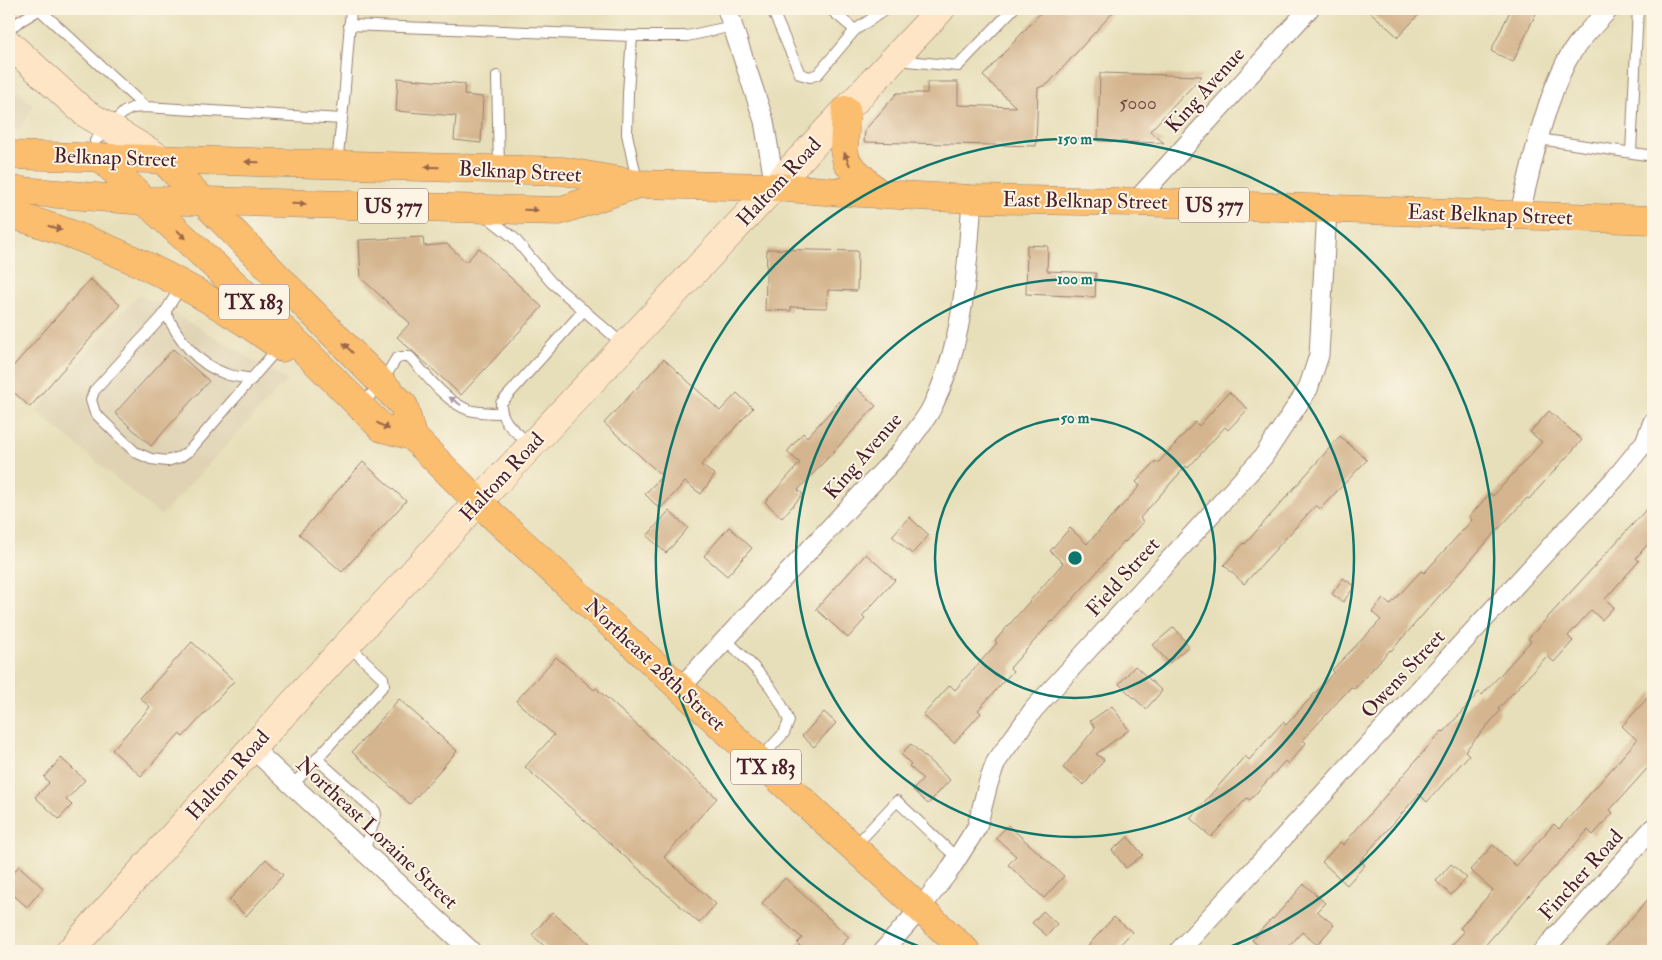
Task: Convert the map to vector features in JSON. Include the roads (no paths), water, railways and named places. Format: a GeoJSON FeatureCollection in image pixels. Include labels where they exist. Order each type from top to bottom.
{"type":"FeatureCollection","features":[{"type":"Feature","properties":{"kind":"main road","name":"Haltom Road"},"geometry":{"type":"LineString","coordinates":[[70,951],[252,748],[478,502],[893,60],[933,14]]}},
{"type":"Feature","properties":{"kind":"main road","name":"TX 183"},"geometry":{"type":"LineString","coordinates":[[9,44],[85,113],[102,142],[145,201],[264,311],[382,428],[412,436],[404,406],[163,160]]}},
{"type":"Feature","properties":{"kind":"main road"},"geometry":{"type":"LineString","coordinates":[[846,110],[844,150],[846,163],[880,195]]}},
{"type":"Feature","properties":{"kind":"main road","name":"Belknap Street"},"geometry":{"type":"LineString","coordinates":[[9,155],[102,142],[163,160],[563,171],[637,184]]}},
{"type":"Feature","properties":{"kind":"main road","name":"East Belknap Street"},"geometry":{"type":"LineString","coordinates":[[637,184],[775,186],[880,195],[972,199],[1135,202],[1653,220]]}},
{"type":"Feature","properties":{"kind":"main road","name":"Belknap Street"},"geometry":{"type":"LineString","coordinates":[[9,190],[145,201],[559,211],[637,184]]}},
{"type":"Feature","properties":{"kind":"main road"},"geometry":{"type":"LineString","coordinates":[[267,265],[252,242],[250,227],[252,217],[270,203]]}},
{"type":"Feature","properties":{"kind":"main road"},"geometry":{"type":"LineString","coordinates":[[9,214],[72,234],[140,262],[183,284],[235,315],[360,406]]}},
{"type":"Feature","properties":{"kind":"main road"},"geometry":{"type":"LineString","coordinates":[[264,311],[289,287]]}},
{"type":"Feature","properties":{"kind":"main road","name":"Northeast 28th Street"},"geometry":{"type":"LineString","coordinates":[[412,436],[478,502],[966,951]]}},
{"type":"Feature","properties":{"kind":"street","name":"King Avenue"},"geometry":{"type":"LineString","coordinates":[[1135,202],[1309,9]]}},
{"type":"Feature","properties":{"kind":"street"},"geometry":{"type":"LineString","coordinates":[[1519,216],[1547,108],[1567,61],[1585,35],[1609,9]]}},
{"type":"Feature","properties":{"kind":"street"},"geometry":{"type":"LineString","coordinates":[[730,17],[764,122],[775,186]]}},
{"type":"Feature","properties":{"kind":"street","name":"King Avenue"},"geometry":{"type":"LineString","coordinates":[[680,688],[899,454],[929,412],[949,367],[965,294],[972,199]]}},
{"type":"Feature","properties":{"kind":"street","name":"Field Street"},"geometry":{"type":"LineString","coordinates":[[883,951],[920,909],[977,827],[988,784],[996,762],[1034,709],[1263,457],[1308,389],[1319,355],[1327,209]]}},
{"type":"Feature","properties":{"kind":"street","name":"Owens Street"},"geometry":{"type":"LineString","coordinates":[[1180,951],[1615,479],[1644,442],[1653,422]]}},
{"type":"Feature","properties":{"kind":"street","name":"Northeast Loraine Street"},"geometry":{"type":"LineString","coordinates":[[252,748],[471,951]]}},
{"type":"Feature","properties":{"kind":"street","name":"Fincher Road"},"geometry":{"type":"LineString","coordinates":[[1543,951],[1653,828]]}},
{"type":"Feature","properties":{"kind":"lane"},"geometry":{"type":"LineString","coordinates":[[9,30],[40,9],[145,107]]}},
{"type":"Feature","properties":{"kind":"lane"},"geometry":{"type":"LineString","coordinates":[[337,164],[351,9]]}},
{"type":"Feature","properties":{"kind":"lane"},"geometry":{"type":"LineString","coordinates":[[772,9],[800,74],[810,77],[818,74],[855,30],[886,9]]}},
{"type":"Feature","properties":{"kind":"lane"},"geometry":{"type":"LineString","coordinates":[[830,9],[855,30]]}},
{"type":"Feature","properties":{"kind":"lane"},"geometry":{"type":"LineString","coordinates":[[893,60],[958,66],[1013,9]]}},
{"type":"Feature","properties":{"kind":"lane"},"geometry":{"type":"LineString","coordinates":[[1632,152],[1638,9]]}},
{"type":"Feature","properties":{"kind":"lane"},"geometry":{"type":"LineString","coordinates":[[349,26],[632,36],[687,36],[730,17]]}},
{"type":"Feature","properties":{"kind":"lane"},"geometry":{"type":"LineString","coordinates":[[632,36],[627,134],[637,184]]}},
{"type":"Feature","properties":{"kind":"lane"},"geometry":{"type":"LineString","coordinates":[[497,76],[498,169]]}},
{"type":"Feature","properties":{"kind":"lane"},"geometry":{"type":"LineString","coordinates":[[102,142],[124,112],[132,108],[145,107],[342,119]]}},
{"type":"Feature","properties":{"kind":"lane"},"geometry":{"type":"LineString","coordinates":[[1539,138],[1653,156]]}},
{"type":"Feature","properties":{"kind":"lane"},"geometry":{"type":"LineString","coordinates":[[477,209],[514,238],[551,282],[624,346]]}},
{"type":"Feature","properties":{"kind":"lane"},"geometry":{"type":"LineString","coordinates":[[183,284],[165,312],[94,391],[91,400],[95,413],[135,452],[150,459],[167,461],[180,457],[190,450],[279,346]]}},
{"type":"Feature","properties":{"kind":"lane"},"geometry":{"type":"LineString","coordinates":[[531,445],[506,422],[501,413],[501,403],[584,310]]}},
{"type":"Feature","properties":{"kind":"lane"},"geometry":{"type":"LineString","coordinates":[[165,312],[175,332],[190,352],[208,366],[227,375],[252,378]]}},
{"type":"Feature","properties":{"kind":"lane"},"geometry":{"type":"LineString","coordinates":[[360,406],[382,382],[396,359],[401,356],[410,357],[450,399],[467,409],[501,413]]}},
{"type":"Feature","properties":{"kind":"lane"},"geometry":{"type":"LineString","coordinates":[[725,639],[747,659],[770,687],[785,708],[790,721],[784,733],[759,760]]}},
{"type":"Feature","properties":{"kind":"lane"},"geometry":{"type":"LineString","coordinates":[[292,786],[384,685],[383,678],[347,645]]}},
{"type":"Feature","properties":{"kind":"lane"},"geometry":{"type":"LineString","coordinates":[[318,759],[375,811],[376,815],[364,852]]}},
{"type":"Feature","properties":{"kind":"lane"},"geometry":{"type":"LineString","coordinates":[[854,848],[897,801],[957,858]]}}]}
